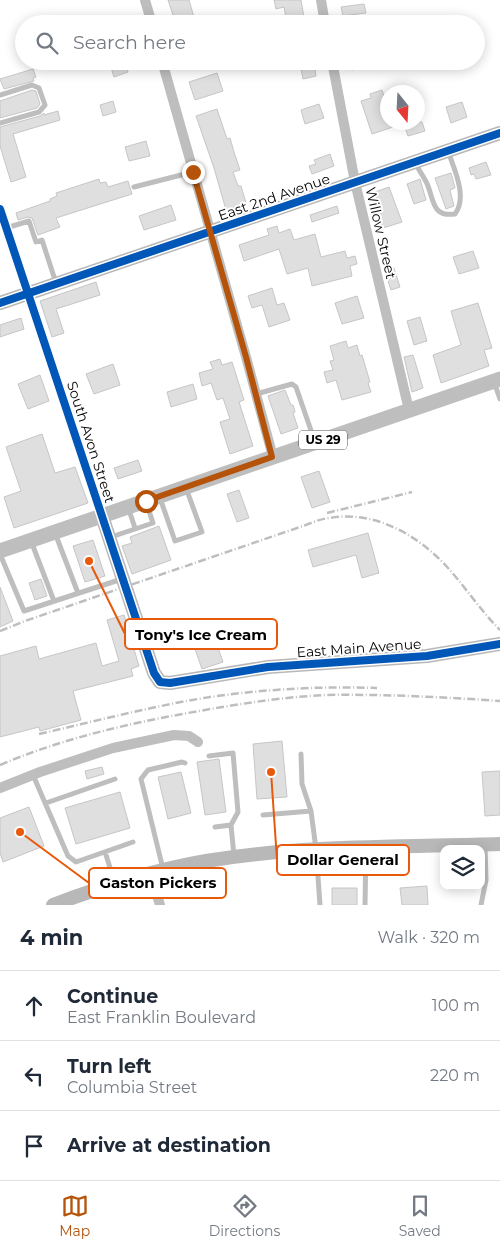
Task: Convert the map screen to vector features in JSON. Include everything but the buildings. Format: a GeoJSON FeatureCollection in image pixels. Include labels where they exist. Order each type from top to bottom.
{"type":"FeatureCollection","features":[{"type":"Feature","properties":{"kind":"main road","name":"US 29"},"geometry":{"type":"LineString","coordinates":[[2,550],[497,380]]}},
{"type":"Feature","properties":{"kind":"street"},"geometry":{"type":"LineString","coordinates":[[145,0],[149,15]]}},
{"type":"Feature","properties":{"kind":"street"},"geometry":{"type":"LineString","coordinates":[[321,0],[324,15]]}},
{"type":"Feature","properties":{"kind":"street"},"geometry":{"type":"LineString","coordinates":[[165,70],[272,457]]}},
{"type":"Feature","properties":{"kind":"street","name":"Willow Street"},"geometry":{"type":"LineString","coordinates":[[334,70],[355,182],[409,410]]}},
{"type":"Feature","properties":{"kind":"street","name":"East 2nd Avenue"},"geometry":{"type":"LineString","coordinates":[[0,303],[500,133]]}},
{"type":"Feature","properties":{"kind":"street","name":"South Avon Street"},"geometry":{"type":"LineString","coordinates":[[0,209],[108,538],[154,673],[160,682]]}},
{"type":"Feature","properties":{"kind":"street","name":"East Main Avenue"},"geometry":{"type":"LineString","coordinates":[[160,682],[170,683],[268,667],[427,656],[500,644]]}},
{"type":"Feature","properties":{"kind":"street"},"geometry":{"type":"LineString","coordinates":[[0,788],[113,748],[159,737],[189,736],[198,742]]}},
{"type":"Feature","properties":{"kind":"street"},"geometry":{"type":"LineString","coordinates":[[484,845],[500,844]]}},
{"type":"Feature","properties":{"kind":"street"},"geometry":{"type":"LineString","coordinates":[[53,905],[115,883],[197,862],[316,849],[440,846]]}},
{"type":"Feature","properties":{"kind":"street"},"geometry":{"type":"LineString","coordinates":[[157,872],[160,905]]}},
{"type":"Feature","properties":{"kind":"lane"},"geometry":{"type":"LineString","coordinates":[[0,94],[32,85],[39,88],[45,105],[39,112],[0,123]]}},
{"type":"Feature","properties":{"kind":"lane"},"geometry":{"type":"LineString","coordinates":[[415,162],[428,185],[431,199],[436,208],[443,214],[456,214],[461,196],[448,151]]}},
{"type":"Feature","properties":{"kind":"lane"},"geometry":{"type":"LineString","coordinates":[[134,187],[193,172]]}},
{"type":"Feature","properties":{"kind":"lane"},"geometry":{"type":"LineString","coordinates":[[6,228],[29,221],[36,242],[42,240],[56,284]]}},
{"type":"Feature","properties":{"kind":"lane"},"geometry":{"type":"LineString","coordinates":[[497,380],[500,400]]}},
{"type":"Feature","properties":{"kind":"lane"},"geometry":{"type":"LineString","coordinates":[[256,394],[292,384],[296,387],[315,442]]}},
{"type":"Feature","properties":{"kind":"lane"},"geometry":{"type":"LineString","coordinates":[[152,499],[175,541],[202,532],[186,487]]}},
{"type":"Feature","properties":{"kind":"lane"},"geometry":{"type":"LineString","coordinates":[[108,538],[152,523],[152,499]]}},
{"type":"Feature","properties":{"kind":"lane"},"geometry":{"type":"LineString","coordinates":[[128,507],[135,528]]}},
{"type":"Feature","properties":{"kind":"lane"},"geometry":{"type":"LineString","coordinates":[[55,532],[78,593]]}},
{"type":"Feature","properties":{"kind":"lane"},"geometry":{"type":"LineString","coordinates":[[31,540],[54,601]]}},
{"type":"Feature","properties":{"kind":"lane"},"geometry":{"type":"LineString","coordinates":[[2,550],[24,611],[122,579]]}},
{"type":"Feature","properties":{"kind":"lane"},"geometry":{"type":"LineString","coordinates":[[210,756],[233,753],[238,812],[231,825],[234,857]]}},
{"type":"Feature","properties":{"kind":"lane"},"geometry":{"type":"LineString","coordinates":[[301,754],[302,784],[311,811],[316,849],[320,905]]}},
{"type":"Feature","properties":{"kind":"lane"},"geometry":{"type":"LineString","coordinates":[[157,872],[141,779],[148,770],[184,763]]}},
{"type":"Feature","properties":{"kind":"lane"},"geometry":{"type":"LineString","coordinates":[[33,775],[68,856],[76,862],[133,842]]}},
{"type":"Feature","properties":{"kind":"lane"},"geometry":{"type":"LineString","coordinates":[[46,803],[115,779]]}},
{"type":"Feature","properties":{"kind":"lane"},"geometry":{"type":"LineString","coordinates":[[263,815],[311,811]]}},
{"type":"Feature","properties":{"kind":"lane"},"geometry":{"type":"LineString","coordinates":[[215,827],[231,825]]}},
{"type":"Feature","properties":{"kind":"lane"},"geometry":{"type":"LineString","coordinates":[[365,905],[366,848]]}},
{"type":"Feature","properties":{"kind":"lane"},"geometry":{"type":"LineString","coordinates":[[105,852],[115,883]]}},
{"type":"Feature","properties":{"kind":"lane"},"geometry":{"type":"LineString","coordinates":[[485,862],[485,885]]}},
{"type":"Feature","properties":{"kind":"lane"},"geometry":{"type":"LineString","coordinates":[[481,905],[484,890]]}},
{"type":"Feature","properties":{"kind":"railway"},"geometry":{"type":"LineString","coordinates":[[327,513],[412,492]]}},
{"type":"Feature","properties":{"kind":"railway"},"geometry":{"type":"LineString","coordinates":[[0,631],[316,521],[346,516],[379,522],[394,528],[423,545],[448,568],[500,630]]}},
{"type":"Feature","properties":{"kind":"railway"},"geometry":{"type":"LineString","coordinates":[[39,734],[146,709],[210,697],[294,689],[377,688]]}},
{"type":"Feature","properties":{"kind":"railway"},"geometry":{"type":"LineString","coordinates":[[0,765],[75,738],[127,725],[265,701],[325,695],[413,696],[500,701]]}},
{"type":"Feature","properties":{"kind":"cycle path"},"geometry":{"type":"LineString","coordinates":[[0,303],[500,133]]}},
{"type":"Feature","properties":{"kind":"cycle path"},"geometry":{"type":"LineString","coordinates":[[0,209],[154,673],[160,682],[170,683],[268,667],[427,656],[500,644]]}},
{"type":"Feature","properties":{"kind":"place","name":"Tony's Ice Cream"},"geometry":{"type":"Point","coordinates":[89,561]}},
{"type":"Feature","properties":{"kind":"place","name":"Dollar General"},"geometry":{"type":"Point","coordinates":[271,772]}},
{"type":"Feature","properties":{"kind":"place","name":"Gaston Pickers"},"geometry":{"type":"Point","coordinates":[20,832]}},
{"type":"Feature","properties":{"kind":"route"},"geometry":{"type":"LineString","coordinates":[[146,501],[272,457],[246,357],[193,172]]}}]}
